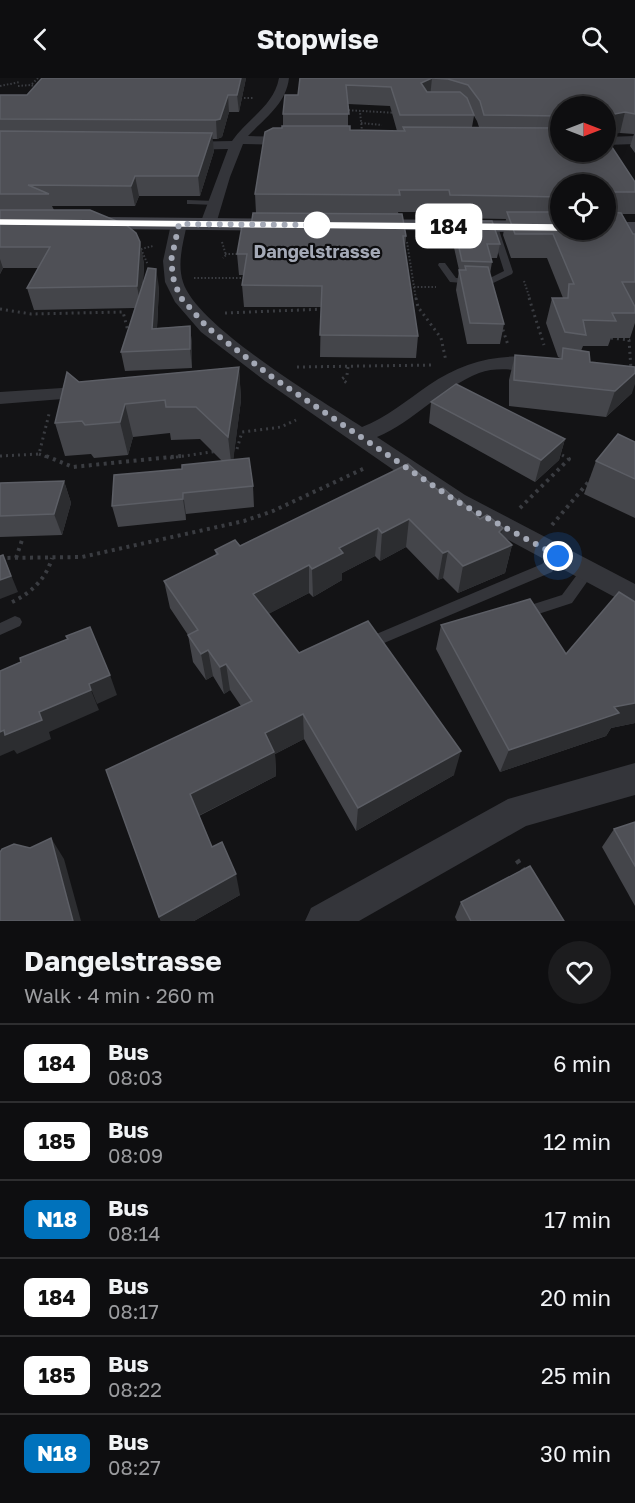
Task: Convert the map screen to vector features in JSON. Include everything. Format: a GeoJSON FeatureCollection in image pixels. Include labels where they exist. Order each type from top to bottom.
{"type":"FeatureCollection","features":[{"type":"Feature","properties":{"kind":"main road"},"geometry":{"type":"LineString","coordinates":[[0,222],[317,225]]}},
{"type":"Feature","properties":{"kind":"main road"},"geometry":{"type":"LineString","coordinates":[[340,225],[550,227]]}},
{"type":"Feature","properties":{"kind":"main road"},"geometry":{"type":"LineString","coordinates":[[616,228],[635,228]]}},
{"type":"Feature","properties":{"kind":"street"},"geometry":{"type":"LineString","coordinates":[[208,224],[237,142],[274,105],[283,90],[284,78]]}},
{"type":"Feature","properties":{"kind":"street"},"geometry":{"type":"LineString","coordinates":[[616,141],[635,140]]}},
{"type":"Feature","properties":{"kind":"street"},"geometry":{"type":"LineString","coordinates":[[170,146],[309,141]]}},
{"type":"Feature","properties":{"kind":"street"},"geometry":{"type":"LineString","coordinates":[[179,224],[171,265],[181,298],[208,328],[254,365],[456,501],[635,597]]}},
{"type":"Feature","properties":{"kind":"street"},"geometry":{"type":"LineString","coordinates":[[361,436],[379,430],[464,372],[497,364],[556,366]]}},
{"type":"Feature","properties":{"kind":"street"},"geometry":{"type":"LineString","coordinates":[[229,371],[254,365]]}},
{"type":"Feature","properties":{"kind":"street"},"geometry":{"type":"LineString","coordinates":[[0,398],[108,391]]}},
{"type":"Feature","properties":{"kind":"street"},"geometry":{"type":"LineString","coordinates":[[324,921],[520,811],[635,779]]}},
{"type":"Feature","properties":{"kind":"lane"},"geometry":{"type":"LineString","coordinates":[[190,202],[215,203]]}},
{"type":"Feature","properties":{"kind":"lane"},"geometry":{"type":"LineString","coordinates":[[442,266],[453,280],[489,282],[509,272],[494,226]]}},
{"type":"Feature","properties":{"kind":"lane"},"geometry":{"type":"LineString","coordinates":[[379,639],[547,568],[558,556]]}},
{"type":"Feature","properties":{"kind":"lane"},"geometry":{"type":"LineString","coordinates":[[510,618],[567,599],[587,572]]}},
{"type":"Feature","properties":{"kind":"lane"},"geometry":{"type":"LineString","coordinates":[[0,629],[15,622]]}},
{"type":"Feature","properties":{"kind":"path"},"geometry":{"type":"LineString","coordinates":[[31,85],[38,78]]}},
{"type":"Feature","properties":{"kind":"path"},"geometry":{"type":"LineString","coordinates":[[0,86],[20,82]]}},
{"type":"Feature","properties":{"kind":"path"},"geometry":{"type":"LineString","coordinates":[[18,86],[31,85],[41,90]]}},
{"type":"Feature","properties":{"kind":"path"},"geometry":{"type":"LineString","coordinates":[[227,98],[239,98]]}},
{"type":"Feature","properties":{"kind":"path"},"geometry":{"type":"LineString","coordinates":[[352,111],[354,103]]}},
{"type":"Feature","properties":{"kind":"path"},"geometry":{"type":"LineString","coordinates":[[340,110],[407,113]]}},
{"type":"Feature","properties":{"kind":"path"},"geometry":{"type":"LineString","coordinates":[[357,133],[362,131],[360,112]]}},
{"type":"Feature","properties":{"kind":"path"},"geometry":{"type":"LineString","coordinates":[[361,123],[382,125]]}},
{"type":"Feature","properties":{"kind":"path"},"geometry":{"type":"LineString","coordinates":[[141,249],[148,263]]}},
{"type":"Feature","properties":{"kind":"path"},"geometry":{"type":"LineString","coordinates":[[225,254],[242,254]]}},
{"type":"Feature","properties":{"kind":"path"},"geometry":{"type":"LineString","coordinates":[[400,260],[411,260]]}},
{"type":"Feature","properties":{"kind":"path"},"geometry":{"type":"LineString","coordinates":[[523,277],[556,366]]}},
{"type":"Feature","properties":{"kind":"path"},"geometry":{"type":"LineString","coordinates":[[194,278],[252,278]]}},
{"type":"Feature","properties":{"kind":"path"},"geometry":{"type":"LineString","coordinates":[[414,286],[418,307],[441,338],[446,365]]}},
{"type":"Feature","properties":{"kind":"path"},"geometry":{"type":"LineString","coordinates":[[272,307],[272,312]]}},
{"type":"Feature","properties":{"kind":"path"},"geometry":{"type":"LineString","coordinates":[[219,315],[234,311],[272,312],[326,307],[336,309]]}},
{"type":"Feature","properties":{"kind":"path"},"geometry":{"type":"LineString","coordinates":[[409,307],[418,307]]}},
{"type":"Feature","properties":{"kind":"path"},"geometry":{"type":"LineString","coordinates":[[0,309],[31,314],[123,312],[130,339]]}},
{"type":"Feature","properties":{"kind":"path"},"geometry":{"type":"LineString","coordinates":[[611,338],[629,340],[630,371],[622,374]]}},
{"type":"Feature","properties":{"kind":"path"},"geometry":{"type":"LineString","coordinates":[[290,368],[401,363],[435,364]]}},
{"type":"Feature","properties":{"kind":"path"},"geometry":{"type":"LineString","coordinates":[[348,384],[342,379],[347,375],[350,366]]}},
{"type":"Feature","properties":{"kind":"path"},"geometry":{"type":"LineString","coordinates":[[39,454],[53,396]]}},
{"type":"Feature","properties":{"kind":"path"},"geometry":{"type":"LineString","coordinates":[[0,456],[39,454],[73,467],[161,460],[237,448],[242,432],[281,427],[302,417]]}},
{"type":"Feature","properties":{"kind":"path"},"geometry":{"type":"LineString","coordinates":[[520,508],[569,459],[553,450]]}},
{"type":"Feature","properties":{"kind":"path"},"geometry":{"type":"LineString","coordinates":[[0,558],[82,557],[244,521],[371,465]]}},
{"type":"Feature","properties":{"kind":"path"},"geometry":{"type":"LineString","coordinates":[[552,525],[598,471]]}},
{"type":"Feature","properties":{"kind":"path"},"geometry":{"type":"LineString","coordinates":[[16,558],[22,540]]}},
{"type":"Feature","properties":{"kind":"path"},"geometry":{"type":"LineString","coordinates":[[23,598],[51,565],[52,558]]}},
{"type":"Feature","properties":{"kind":"path"},"geometry":{"type":"LineString","coordinates":[[517,860],[528,877]]}},
{"type":"Feature","properties":{"kind":"building"},"geometry":{"type":"Polygon","coordinates":[[[42,78],[241,78],[237,95],[228,95],[220,119],[216,120],[0,119],[0,95],[27,95],[42,78]]]}},
{"type":"Feature","properties":{"kind":"building"},"geometry":{"type":"Polygon","coordinates":[[[300,78],[432,78],[421,83],[427,92],[460,92],[467,98],[474,115],[400,115],[391,87],[346,85],[349,114],[283,114],[285,95],[298,95],[300,78]]]}},
{"type":"Feature","properties":{"kind":"building"},"geometry":{"type":"Polygon","coordinates":[[[432,78],[635,78],[635,114],[625,112],[616,114],[616,96],[550,96],[550,116],[484,115],[480,101],[468,85],[448,79],[432,78]]]}},
{"type":"Feature","properties":{"kind":"building"},"geometry":{"type":"Polygon","coordinates":[[[282,126],[350,126],[350,130],[405,131],[403,127],[550,128],[550,162],[616,162],[616,153],[635,182],[635,192],[616,192],[616,174],[550,174],[550,197],[450,195],[449,190],[399,190],[400,195],[255,194],[265,132],[273,128],[282,128],[282,126]]]}},
{"type":"Feature","properties":{"kind":"building"},"geometry":{"type":"Polygon","coordinates":[[[0,131],[212,133],[198,176],[135,176],[131,186],[28,185],[49,194],[0,194],[0,131]]]}},
{"type":"Feature","properties":{"kind":"building"},"geometry":{"type":"Polygon","coordinates":[[[0,210],[90,210],[126,225],[136,233],[140,242],[137,286],[27,288],[50,247],[0,247],[0,210]]]}},
{"type":"Feature","properties":{"kind":"building"},"geometry":{"type":"Polygon","coordinates":[[[507,212],[550,212],[550,234],[515,234],[507,212]]]}},
{"type":"Feature","properties":{"kind":"building"},"geometry":{"type":"Polygon","coordinates":[[[253,213],[402,214],[406,236],[403,236],[418,336],[320,335],[322,286],[242,285],[247,254],[237,254],[242,226],[251,226],[253,213]]]}},
{"type":"Feature","properties":{"kind":"building"},"geometry":{"type":"Polygon","coordinates":[[[616,213],[621,213],[635,234],[635,282],[622,282],[635,307],[635,313],[612,313],[616,321],[583,320],[586,335],[565,332],[552,298],[568,298],[569,284],[574,284],[556,240],[616,240],[616,213]]]}},
{"type":"Feature","properties":{"kind":"building"},"geometry":{"type":"Polygon","coordinates":[[[453,221],[492,221],[500,244],[487,244],[492,262],[462,261],[453,221]]]}},
{"type":"Feature","properties":{"kind":"building"},"geometry":{"type":"Polygon","coordinates":[[[465,266],[488,267],[504,324],[470,323],[459,270],[466,270],[465,266]]]}},
{"type":"Feature","properties":{"kind":"building"},"geometry":{"type":"Polygon","coordinates":[[[148,268],[156,269],[152,329],[190,326],[190,349],[121,352],[148,268]]]}},
{"type":"Feature","properties":{"kind":"building"},"geometry":{"type":"Polygon","coordinates":[[[563,348],[589,352],[590,362],[635,367],[635,373],[615,391],[514,380],[515,355],[562,359],[563,348]]]}},
{"type":"Feature","properties":{"kind":"building"},"geometry":{"type":"Polygon","coordinates":[[[239,367],[228,437],[196,407],[166,407],[165,400],[125,404],[120,422],[85,425],[82,421],[55,423],[67,372],[79,382],[239,367]]]}},
{"type":"Feature","properties":{"kind":"building"},"geometry":{"type":"Polygon","coordinates":[[[456,384],[565,439],[541,460],[431,402],[456,384]]]}},
{"type":"Feature","properties":{"kind":"building"},"geometry":{"type":"Polygon","coordinates":[[[618,434],[635,442],[635,479],[596,461],[618,434]]]}},
{"type":"Feature","properties":{"kind":"building"},"geometry":{"type":"Polygon","coordinates":[[[249,458],[253,486],[183,493],[183,499],[112,506],[114,475],[182,469],[182,465],[249,458]]]}},
{"type":"Feature","properties":{"kind":"building"},"geometry":{"type":"Polygon","coordinates":[[[408,464],[438,490],[443,488],[458,501],[459,499],[480,519],[487,515],[503,528],[499,532],[512,545],[463,566],[448,551],[443,553],[409,519],[382,533],[378,528],[339,548],[343,553],[312,569],[309,565],[253,594],[299,653],[368,621],[461,751],[358,808],[303,714],[265,733],[274,752],[190,794],[212,847],[222,842],[236,874],[159,917],[106,770],[252,701],[226,664],[220,667],[208,650],[201,654],[188,635],[198,630],[164,581],[218,554],[215,550],[235,540],[240,546],[408,464]]]}},
{"type":"Feature","properties":{"kind":"building"},"geometry":{"type":"Polygon","coordinates":[[[64,481],[54,514],[0,516],[0,483],[64,481]]]}},
{"type":"Feature","properties":{"kind":"building"},"geometry":{"type":"Polygon","coordinates":[[[3,555],[11,576],[0,580],[0,556],[3,555]]]}},
{"type":"Feature","properties":{"kind":"building"},"geometry":{"type":"Polygon","coordinates":[[[619,592],[635,602],[635,703],[614,707],[619,713],[509,750],[441,625],[530,599],[566,654],[619,592]]]}},
{"type":"Feature","properties":{"kind":"building"},"geometry":{"type":"Polygon","coordinates":[[[90,627],[110,675],[89,684],[91,690],[39,712],[42,720],[5,735],[4,730],[0,732],[0,671],[21,662],[20,658],[68,639],[66,636],[90,627]]]}},
{"type":"Feature","properties":{"kind":"building"},"geometry":{"type":"Polygon","coordinates":[[[635,822],[635,866],[614,829],[635,822]]]}},
{"type":"Feature","properties":{"kind":"building"},"geometry":{"type":"Polygon","coordinates":[[[51,838],[73,921],[0,921],[0,852],[14,844],[30,848],[51,838]]]}},
{"type":"Feature","properties":{"kind":"building"},"geometry":{"type":"Polygon","coordinates":[[[530,866],[564,921],[471,921],[461,902],[530,866]]]}},
{"type":"Feature","properties":{"kind":"bus line","name":"184"},"geometry":{"type":"LineString","coordinates":[[0,222],[550,227]]}},
{"type":"Feature","properties":{"kind":"place","name":"Dangelstrasse"},"geometry":{"type":"Point","coordinates":[317,225]}},
{"type":"Feature","properties":{"kind":"route"},"geometry":{"type":"LineString","coordinates":[[317,225],[179,224],[171,265],[174,282],[181,298],[208,328],[254,365],[456,501],[558,556]]}}]}
